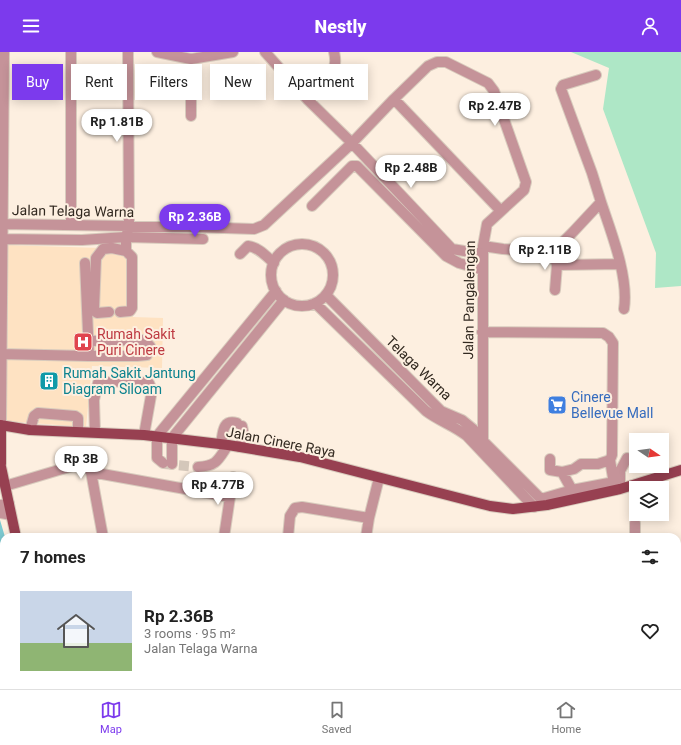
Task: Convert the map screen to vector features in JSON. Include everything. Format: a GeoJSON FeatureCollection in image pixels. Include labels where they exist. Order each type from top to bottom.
{"type":"FeatureCollection","features":[{"type":"Feature","properties":{"kind":"main road","name":"Jalan Cinere Raya"},"geometry":{"type":"LineString","coordinates":[[1,425],[24,429],[157,436],[224,444],[300,457],[490,506],[513,509],[534,507],[544,502],[574,493],[613,488],[680,473]]}},
{"type":"Feature","properties":{"kind":"main road"},"geometry":{"type":"LineString","coordinates":[[1,425],[0,463],[5,486],[4,505],[11,515],[15,533]]}},
{"type":"Feature","properties":{"kind":"main road","name":"Jalan Cinere Raya"},"geometry":{"type":"LineString","coordinates":[[1,436],[24,429]]}},
{"type":"Feature","properties":{"kind":"street"},"geometry":{"type":"LineString","coordinates":[[1,425],[4,52]]}},
{"type":"Feature","properties":{"kind":"street"},"geometry":{"type":"LineString","coordinates":[[71,225],[72,52]]}},
{"type":"Feature","properties":{"kind":"street"},"geometry":{"type":"LineString","coordinates":[[126,251],[126,237],[129,226],[128,52]]}},
{"type":"Feature","properties":{"kind":"street"},"geometry":{"type":"LineString","coordinates":[[157,52],[191,59],[233,52]]}},
{"type":"Feature","properties":{"kind":"street"},"geometry":{"type":"LineString","coordinates":[[264,52],[275,64]]}},
{"type":"Feature","properties":{"kind":"street"},"geometry":{"type":"LineString","coordinates":[[334,52],[336,59],[335,64]]}},
{"type":"Feature","properties":{"kind":"street"},"geometry":{"type":"LineString","coordinates":[[191,59],[191,116]]}},
{"type":"Feature","properties":{"kind":"street","name":"Jalan Telaga Warna"},"geometry":{"type":"LineString","coordinates":[[2,224],[254,229],[264,225],[352,143],[394,98],[428,66],[437,62]]}},
{"type":"Feature","properties":{"kind":"street","name":"Jalan Pangalengan"},"geometry":{"type":"LineString","coordinates":[[437,62],[446,62],[488,83],[494,91],[526,182],[524,190],[500,210],[487,224],[482,250],[483,453]]}},
{"type":"Feature","properties":{"kind":"street"},"geometry":{"type":"LineString","coordinates":[[596,75],[563,85],[560,89],[592,172],[614,243],[624,284],[624,309]]}},
{"type":"Feature","properties":{"kind":"street"},"geometry":{"type":"LineString","coordinates":[[394,98],[500,210]]}},
{"type":"Feature","properties":{"kind":"street"},"geometry":{"type":"LineString","coordinates":[[308,100],[352,143],[449,253]]}},
{"type":"Feature","properties":{"kind":"street"},"geometry":{"type":"LineString","coordinates":[[312,206],[352,166],[357,166],[459,263],[483,270]]}},
{"type":"Feature","properties":{"kind":"street"},"geometry":{"type":"LineString","coordinates":[[449,253],[510,249],[543,252],[554,251],[601,202]]}},
{"type":"Feature","properties":{"kind":"street"},"geometry":{"type":"LineString","coordinates":[[126,237],[203,239]]}},
{"type":"Feature","properties":{"kind":"street","name":"Jalan Telaga Warna"},"geometry":{"type":"LineString","coordinates":[[2,239],[82,240],[126,237]]}},
{"type":"Feature","properties":{"kind":"street"},"geometry":{"type":"LineString","coordinates":[[296,244],[307,244],[319,248],[327,256],[332,267],[333,279],[326,295],[315,303],[299,306],[284,300],[276,292],[272,280],[272,268],[276,257],[285,249],[296,244]]}},
{"type":"Feature","properties":{"kind":"street"},"geometry":{"type":"LineString","coordinates":[[240,254],[248,246],[254,247],[274,263]]}},
{"type":"Feature","properties":{"kind":"street"},"geometry":{"type":"LineString","coordinates":[[110,312],[97,313],[94,309],[96,258],[103,250],[112,248],[126,251],[132,257],[132,308],[130,311],[120,312]]}},
{"type":"Feature","properties":{"kind":"street"},"geometry":{"type":"LineString","coordinates":[[554,251],[557,265],[555,290]]}},
{"type":"Feature","properties":{"kind":"street"},"geometry":{"type":"LineString","coordinates":[[85,263],[89,356]]}},
{"type":"Feature","properties":{"kind":"street"},"geometry":{"type":"LineString","coordinates":[[557,265],[620,264]]}},
{"type":"Feature","properties":{"kind":"street"},"geometry":{"type":"LineString","coordinates":[[276,292],[157,436],[157,458],[167,464],[172,438],[284,300]]}},
{"type":"Feature","properties":{"kind":"street","name":"Telaga Warna"},"geometry":{"type":"LineString","coordinates":[[326,295],[441,411],[462,420],[473,429],[544,502]]}},
{"type":"Feature","properties":{"kind":"street","name":"Telaga Warna"},"geometry":{"type":"LineString","coordinates":[[315,303],[426,411],[436,419],[458,428],[468,436],[534,507]]}},
{"type":"Feature","properties":{"kind":"street"},"geometry":{"type":"LineString","coordinates":[[482,332],[603,333],[609,337],[613,343],[609,459],[613,488]]}},
{"type":"Feature","properties":{"kind":"street"},"geometry":{"type":"LineString","coordinates":[[1,354],[137,356],[147,355],[150,346],[144,340],[89,341]]}},
{"type":"Feature","properties":{"kind":"street"},"geometry":{"type":"LineString","coordinates":[[95,432],[94,400],[98,383],[141,382],[149,383],[152,390],[144,435]]}},
{"type":"Feature","properties":{"kind":"street"},"geometry":{"type":"LineString","coordinates":[[24,429],[38,413],[75,416],[78,413],[78,432]]}},
{"type":"Feature","properties":{"kind":"street"},"geometry":{"type":"LineString","coordinates":[[198,467],[209,467],[217,462],[224,444],[224,428],[227,423],[232,421],[240,424],[243,431],[240,447]]}},
{"type":"Feature","properties":{"kind":"street"},"geometry":{"type":"LineString","coordinates":[[613,488],[627,458]]}},
{"type":"Feature","properties":{"kind":"street"},"geometry":{"type":"LineString","coordinates":[[550,459],[550,470],[562,472],[574,469],[580,464],[609,459]]}},
{"type":"Feature","properties":{"kind":"street"},"geometry":{"type":"LineString","coordinates":[[5,486],[79,464],[87,466],[91,472],[103,533]]}},
{"type":"Feature","properties":{"kind":"street"},"geometry":{"type":"LineString","coordinates":[[91,472],[230,497]]}},
{"type":"Feature","properties":{"kind":"street"},"geometry":{"type":"LineString","coordinates":[[562,472],[574,493]]}},
{"type":"Feature","properties":{"kind":"street"},"geometry":{"type":"LineString","coordinates":[[225,533],[233,477]]}},
{"type":"Feature","properties":{"kind":"street"},"geometry":{"type":"LineString","coordinates":[[367,533],[379,478]]}},
{"type":"Feature","properties":{"kind":"street"},"geometry":{"type":"LineString","coordinates":[[288,533],[290,516],[295,508],[302,507],[369,518]]}},
{"type":"Feature","properties":{"kind":"street"},"geometry":{"type":"LineString","coordinates":[[0,513],[11,515]]}},
{"type":"Feature","properties":{"kind":"street"},"geometry":{"type":"LineString","coordinates":[[635,522],[635,533]]}},
{"type":"Feature","properties":{"kind":"shaded area","name":"Rumah Sakit Puri Cinere"},"geometry":{"type":"Polygon","coordinates":[[[5,245],[132,249],[133,317],[163,318],[162,368],[92,366],[86,427],[4,421],[5,245]]]}},
{"type":"Feature","properties":{"kind":"green space"},"geometry":{"type":"Polygon","coordinates":[[[571,52],[681,52],[681,286],[655,288],[656,253],[603,109],[609,68],[571,52]]]}},
{"type":"Feature","properties":{"kind":"water"},"geometry":{"type":"Polygon","coordinates":[[[0,520],[4,533],[0,533],[0,520]]]}},
{"type":"Feature","properties":{"kind":"tunnel"},"geometry":{"type":"LineString","coordinates":[[164,464],[198,467]]}},
{"type":"Feature","properties":{"kind":"place","name":"Rumah Sakit Puri Cinere"},"geometry":{"type":"Point","coordinates":[83,342]}},
{"type":"Feature","properties":{"kind":"place","name":"Rumah Sakit Jantung Diagram Siloam"},"geometry":{"type":"Point","coordinates":[49,381]}},
{"type":"Feature","properties":{"kind":"place","name":"Cinere Bellevue Mall"},"geometry":{"type":"Point","coordinates":[557,405]}}]}
